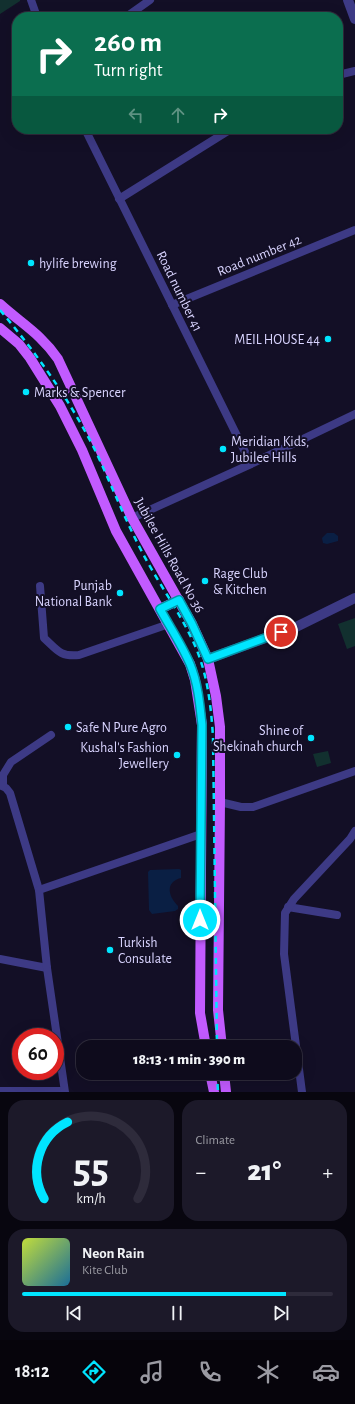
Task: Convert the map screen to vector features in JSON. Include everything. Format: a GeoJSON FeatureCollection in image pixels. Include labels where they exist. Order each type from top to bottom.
{"type":"FeatureCollection","features":[{"type":"Feature","properties":{"kind":"main road","name":"Jubilee Hills Road No 36"},"geometry":{"type":"LineString","coordinates":[[0,304],[37,334],[50,347],[58,359],[132,518],[192,624],[208,659],[216,696],[220,727],[218,1010],[221,1040]]}},
{"type":"Feature","properties":{"kind":"main road"},"geometry":{"type":"LineString","coordinates":[[0,328],[19,344],[30,358],[60,406],[82,450],[116,531],[190,664],[195,680],[202,725],[200,1013],[205,1040]]}},
{"type":"Feature","properties":{"kind":"main road"},"geometry":{"type":"LineString","coordinates":[[160,609],[179,600]]}},
{"type":"Feature","properties":{"kind":"main road"},"geometry":{"type":"LineString","coordinates":[[211,1080],[214,1092]]}},
{"type":"Feature","properties":{"kind":"main road"},"geometry":{"type":"LineString","coordinates":[[225,1080],[226,1092]]}},
{"type":"Feature","properties":{"kind":"street"},"geometry":{"type":"LineString","coordinates":[[31,0],[35,12]]}},
{"type":"Feature","properties":{"kind":"street"},"geometry":{"type":"LineString","coordinates":[[133,12],[150,0]]}},
{"type":"Feature","properties":{"kind":"street"},"geometry":{"type":"LineString","coordinates":[[348,0],[355,18]]}},
{"type":"Feature","properties":{"kind":"street"},"geometry":{"type":"LineString","coordinates":[[343,74],[355,71]]}},
{"type":"Feature","properties":{"kind":"street","name":"Road number 41"},"geometry":{"type":"LineString","coordinates":[[87,134],[251,464]]}},
{"type":"Feature","properties":{"kind":"street"},"geometry":{"type":"LineString","coordinates":[[119,199],[223,134]]}},
{"type":"Feature","properties":{"kind":"street","name":"Road number 42"},"geometry":{"type":"LineString","coordinates":[[172,305],[355,230]]}},
{"type":"Feature","properties":{"kind":"street"},"geometry":{"type":"LineString","coordinates":[[132,518],[251,464],[355,414]]}},
{"type":"Feature","properties":{"kind":"street"},"geometry":{"type":"LineString","coordinates":[[40,586],[44,638],[59,652],[69,656],[79,655],[168,624]]}},
{"type":"Feature","properties":{"kind":"street"},"geometry":{"type":"LineString","coordinates":[[208,659],[296,627],[355,598]]}},
{"type":"Feature","properties":{"kind":"street"},"geometry":{"type":"LineString","coordinates":[[0,1091],[64,1092],[47,968],[39,890],[10,794],[6,788],[1,786],[4,775],[11,762],[51,735]]}},
{"type":"Feature","properties":{"kind":"street"},"geometry":{"type":"LineString","coordinates":[[220,802],[242,807],[253,807],[355,771]]}},
{"type":"Feature","properties":{"kind":"street"},"geometry":{"type":"LineString","coordinates":[[302,1092],[284,954],[285,913],[288,906],[350,839],[355,831]]}},
{"type":"Feature","properties":{"kind":"street"},"geometry":{"type":"LineString","coordinates":[[39,890],[201,834]]}},
{"type":"Feature","properties":{"kind":"street"},"geometry":{"type":"LineString","coordinates":[[288,906],[337,915]]}},
{"type":"Feature","properties":{"kind":"street"},"geometry":{"type":"LineString","coordinates":[[0,959],[47,968]]}},
{"type":"Feature","properties":{"kind":"green space"},"geometry":{"type":"Polygon","coordinates":[[[0,0],[20,0],[20,1],[0,14],[0,0]]]}},
{"type":"Feature","properties":{"kind":"green space"},"geometry":{"type":"Polygon","coordinates":[[[355,618],[355,646],[347,649],[338,624],[355,618]]]}},
{"type":"Feature","properties":{"kind":"green space"},"geometry":{"type":"Polygon","coordinates":[[[328,751],[331,763],[317,767],[313,754],[328,751]]]}},
{"type":"Feature","properties":{"kind":"water"},"geometry":{"type":"Polygon","coordinates":[[[327,533],[334,533],[338,536],[338,541],[327,544],[323,543],[322,538],[327,533]]]}},
{"type":"Feature","properties":{"kind":"water"},"geometry":{"type":"Polygon","coordinates":[[[150,870],[181,870],[181,878],[176,880],[170,886],[170,894],[178,906],[178,909],[175,911],[152,914],[149,910],[148,872],[150,870]]]}},
{"type":"Feature","properties":{"kind":"railway"},"geometry":{"type":"LineString","coordinates":[[0,310],[27,343],[52,378],[86,433],[140,548],[190,635],[200,659],[210,703],[213,737],[217,1040]]}},
{"type":"Feature","properties":{"kind":"railway"},"geometry":{"type":"LineString","coordinates":[[217,1080],[218,1092]]}},
{"type":"Feature","properties":{"kind":"place","name":"hylife brewing"},"geometry":{"type":"Point","coordinates":[31,263]}},
{"type":"Feature","properties":{"kind":"place","name":"MEIL HOUSE 44"},"geometry":{"type":"Point","coordinates":[328,339]}},
{"type":"Feature","properties":{"kind":"place","name":"Marks & Spencer"},"geometry":{"type":"Point","coordinates":[26,392]}},
{"type":"Feature","properties":{"kind":"place","name":"Meridian Kids, Jubilee Hills"},"geometry":{"type":"Point","coordinates":[223,449]}},
{"type":"Feature","properties":{"kind":"place","name":"Rage Club & Kitchen"},"geometry":{"type":"Point","coordinates":[205,581]}},
{"type":"Feature","properties":{"kind":"place","name":"Punjab National Bank"},"geometry":{"type":"Point","coordinates":[120,593]}},
{"type":"Feature","properties":{"kind":"place","name":"Safe N Pure Agro"},"geometry":{"type":"Point","coordinates":[68,727]}},
{"type":"Feature","properties":{"kind":"place","name":"Shine of Shekinah church"},"geometry":{"type":"Point","coordinates":[311,738]}},
{"type":"Feature","properties":{"kind":"place","name":"Kushal's Fashion Jewellery"},"geometry":{"type":"Point","coordinates":[177,755]}},
{"type":"Feature","properties":{"kind":"place","name":"Turkish Consulate"},"geometry":{"type":"Point","coordinates":[110,950]}},
{"type":"Feature","properties":{"kind":"route"},"geometry":{"type":"LineString","coordinates":[[200,920],[202,725],[195,680],[190,664],[160,609],[179,600],[208,659],[281,632]]}}]}
